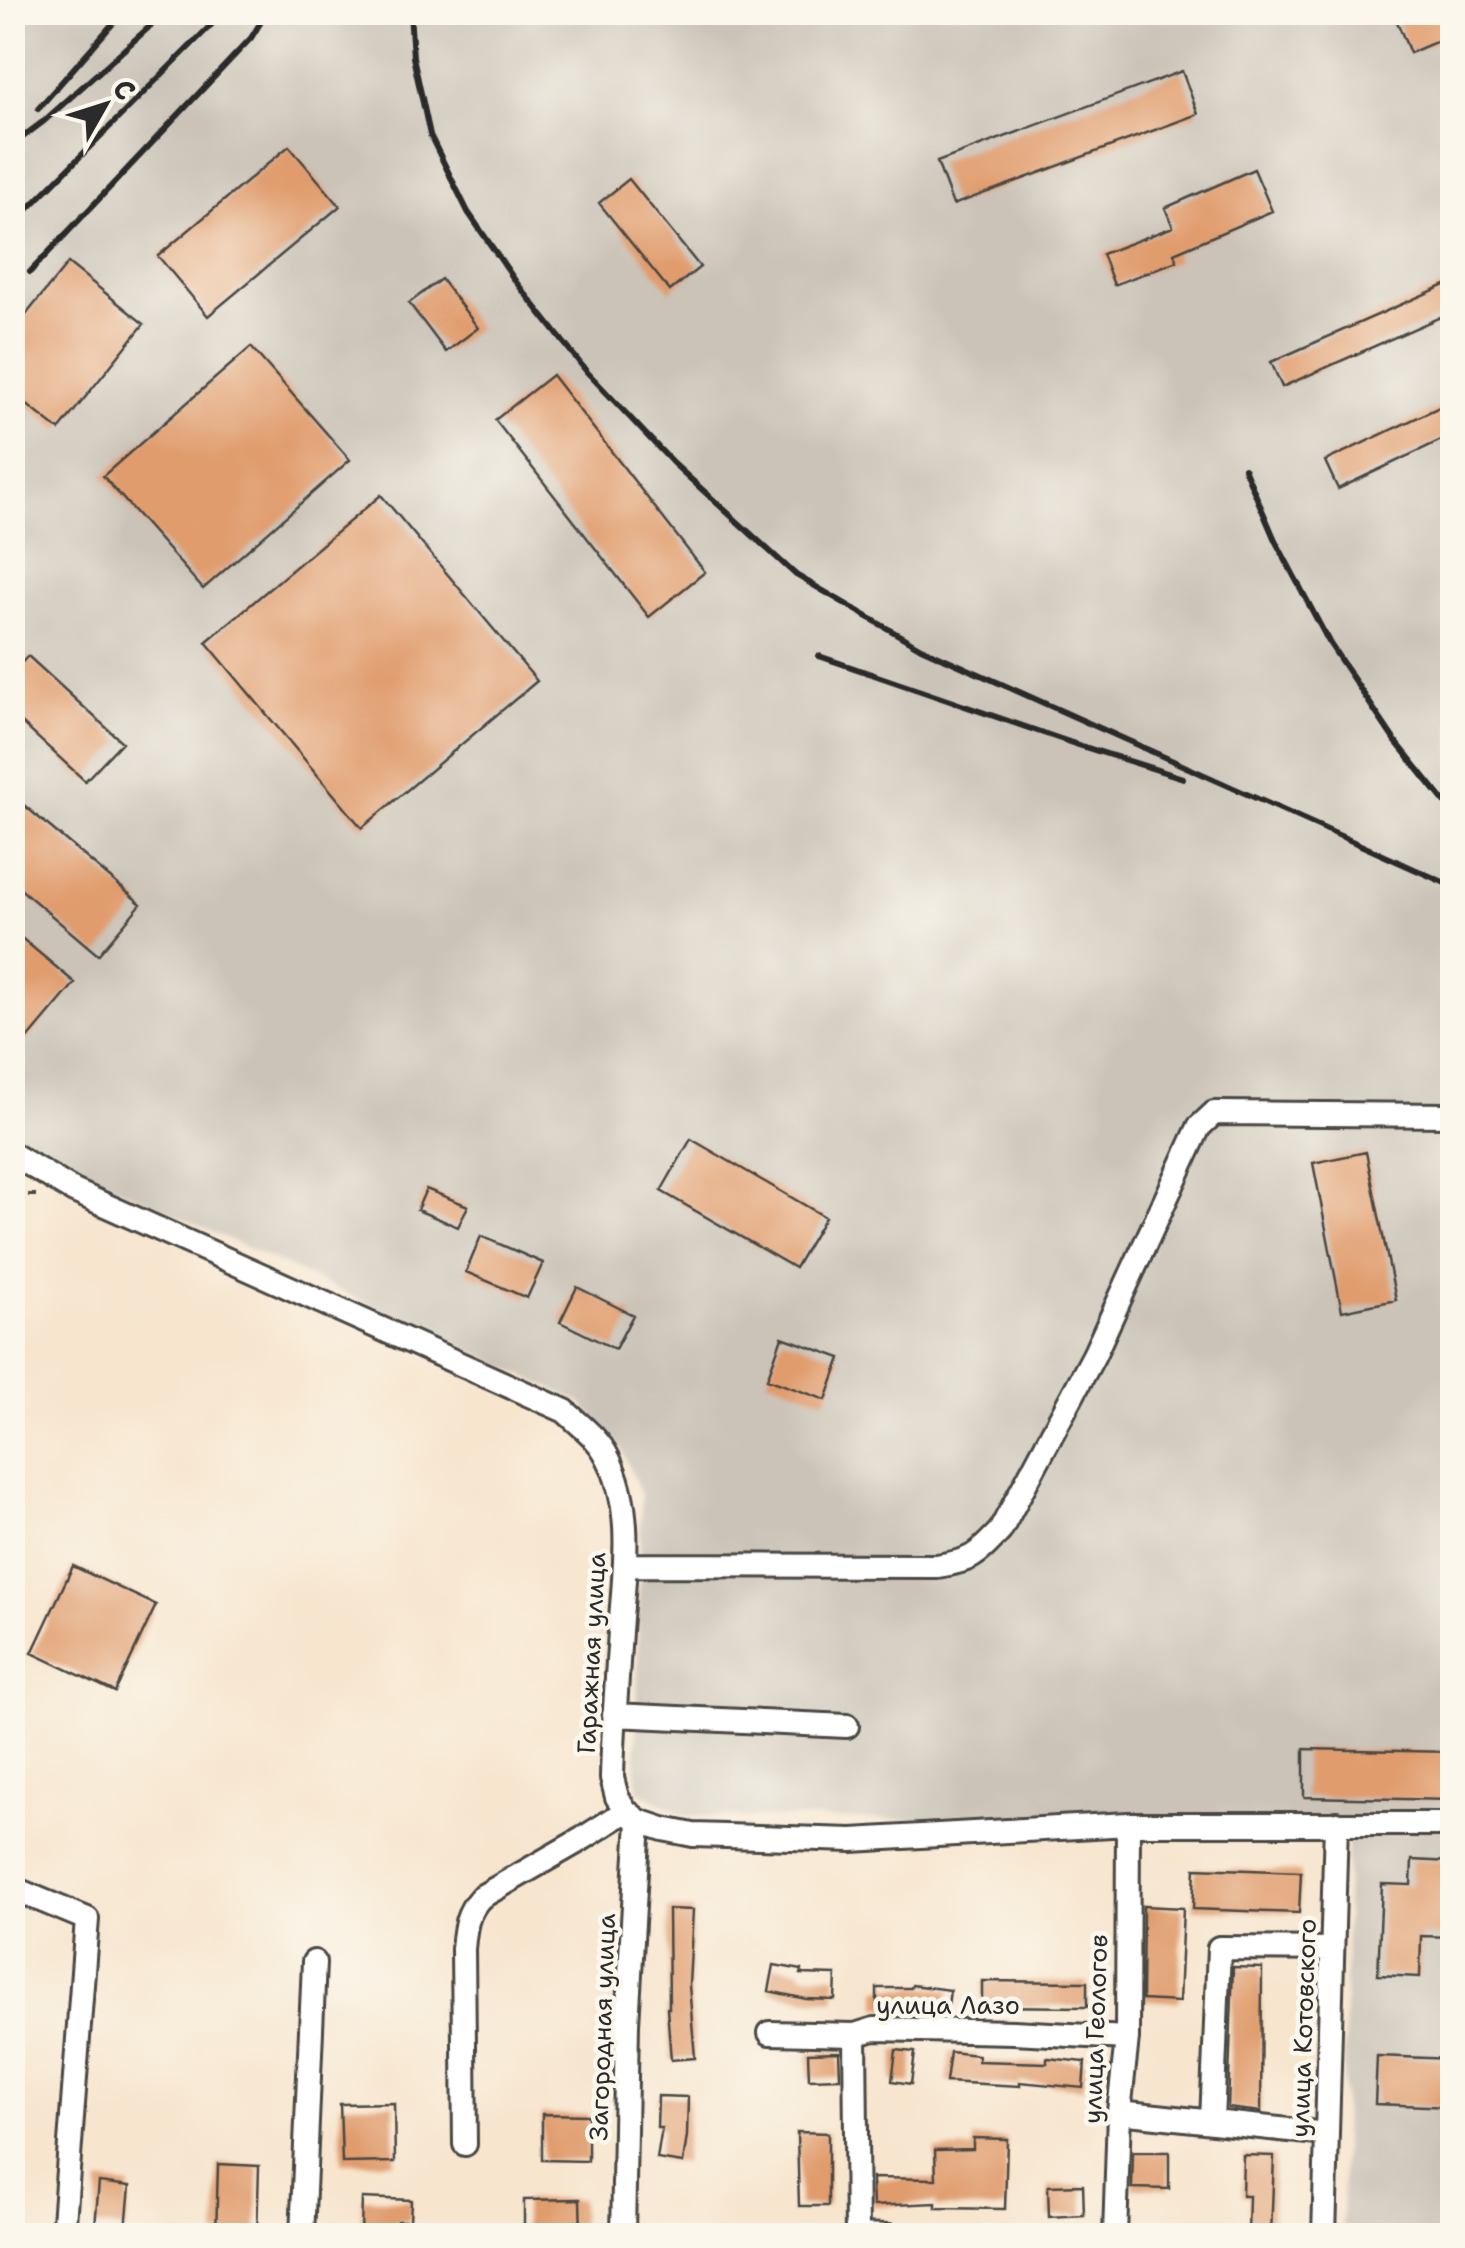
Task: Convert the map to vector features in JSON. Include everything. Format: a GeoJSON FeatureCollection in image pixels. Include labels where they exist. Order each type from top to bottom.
{"type":"FeatureCollection","features":[{"type":"Feature","properties":{"kind":"street"},"geometry":{"type":"LineString","coordinates":[[625,1565],[937,1566],[964,1562],[1000,1531],[1094,1355],[1199,1127],[1214,1114],[1452,1115]]}},
{"type":"Feature","properties":{"kind":"street","name":"Гаражная улица"},"geometry":{"type":"LineString","coordinates":[[12,1154],[74,1191],[565,1412],[589,1433],[606,1453],[624,1511],[625,1565],[612,1778],[617,1797],[632,1816]]}},
{"type":"Feature","properties":{"kind":"street"},"geometry":{"type":"LineString","coordinates":[[614,1715],[847,1726]]}},
{"type":"Feature","properties":{"kind":"street"},"geometry":{"type":"LineString","coordinates":[[466,2144],[463,1949],[471,1908],[481,1897],[582,1839],[632,1816],[663,1829],[693,1835],[852,1840],[1128,1824],[1452,1824]]}},
{"type":"Feature","properties":{"kind":"street","name":"Загородная улица"},"geometry":{"type":"LineString","coordinates":[[623,2236],[632,1816]]}},
{"type":"Feature","properties":{"kind":"street","name":"улица Котовского"},"geometry":{"type":"LineString","coordinates":[[1324,2236],[1336,1823]]}},
{"type":"Feature","properties":{"kind":"street","name":"улица Геологов"},"geometry":{"type":"LineString","coordinates":[[1115,2236],[1126,2038],[1128,1824]]}},
{"type":"Feature","properties":{"kind":"street"},"geometry":{"type":"LineString","coordinates":[[12,1888],[86,1919],[63,2236]]}},
{"type":"Feature","properties":{"kind":"street"},"geometry":{"type":"LineString","coordinates":[[1212,2122],[1219,1948],[1332,1949]]}},
{"type":"Feature","properties":{"kind":"street"},"geometry":{"type":"LineString","coordinates":[[302,2236],[314,1962]]}},
{"type":"Feature","properties":{"kind":"street","name":"улица Лазо"},"geometry":{"type":"LineString","coordinates":[[770,2033],[856,2035],[874,2029],[1126,2038]]}},
{"type":"Feature","properties":{"kind":"street"},"geometry":{"type":"LineString","coordinates":[[856,2035],[857,2235],[889,2236]]}},
{"type":"Feature","properties":{"kind":"street"},"geometry":{"type":"LineString","coordinates":[[1119,2112],[1327,2134]]}},
{"type":"Feature","properties":{"kind":"shaded area"},"geometry":{"type":"Polygon","coordinates":[[[13,13],[1452,13],[1452,2235],[1342,2235],[1347,1838],[1291,1838],[1128,1824],[685,1816],[639,1791],[636,1770],[641,1494],[621,1448],[581,1402],[46,1155],[13,1131],[13,13]]]}},
{"type":"Feature","properties":{"kind":"building"},"geometry":{"type":"Polygon","coordinates":[[[1393,12],[1452,12],[1452,35],[1410,53],[1393,12]]]}},
{"type":"Feature","properties":{"kind":"building"},"geometry":{"type":"Polygon","coordinates":[[[1182,71],[1198,114],[953,205],[937,162],[1182,71]]]}},
{"type":"Feature","properties":{"kind":"building"},"geometry":{"type":"Polygon","coordinates":[[[289,146],[340,206],[208,316],[158,256],[289,146]]]}},
{"type":"Feature","properties":{"kind":"building"},"geometry":{"type":"Polygon","coordinates":[[[1254,169],[1272,211],[1174,253],[1177,261],[1114,285],[1102,254],[1173,227],[1165,208],[1254,169]]]}},
{"type":"Feature","properties":{"kind":"building"},"geometry":{"type":"Polygon","coordinates":[[[629,179],[700,267],[670,291],[599,203],[629,179]]]}},
{"type":"Feature","properties":{"kind":"building"},"geometry":{"type":"Polygon","coordinates":[[[68,263],[144,324],[59,430],[12,393],[12,332],[68,263]]]}},
{"type":"Feature","properties":{"kind":"building"},"geometry":{"type":"Polygon","coordinates":[[[441,279],[478,328],[446,352],[409,303],[441,279]]]}},
{"type":"Feature","properties":{"kind":"building"},"geometry":{"type":"Polygon","coordinates":[[[1452,282],[1452,312],[1282,387],[1271,362],[1452,282]]]}},
{"type":"Feature","properties":{"kind":"building"},"geometry":{"type":"Polygon","coordinates":[[[251,347],[350,460],[203,589],[103,476],[251,347]]]}},
{"type":"Feature","properties":{"kind":"building"},"geometry":{"type":"Polygon","coordinates":[[[552,375],[705,572],[649,617],[495,420],[552,375]]]}},
{"type":"Feature","properties":{"kind":"building"},"geometry":{"type":"Polygon","coordinates":[[[1452,401],[1452,435],[1338,489],[1325,461],[1452,401]]]}},
{"type":"Feature","properties":{"kind":"building"},"geometry":{"type":"Polygon","coordinates":[[[381,495],[537,681],[362,828],[206,642],[381,495]]]}},
{"type":"Feature","properties":{"kind":"building"},"geometry":{"type":"Polygon","coordinates":[[[28,656],[122,742],[85,781],[12,714],[12,673],[28,656]]]}},
{"type":"Feature","properties":{"kind":"building"},"geometry":{"type":"Polygon","coordinates":[[[12,795],[141,904],[98,955],[12,882],[12,795]]]}},
{"type":"Feature","properties":{"kind":"building"},"geometry":{"type":"Polygon","coordinates":[[[12,930],[75,983],[26,1041],[12,1029],[12,930]]]}},
{"type":"Feature","properties":{"kind":"building"},"geometry":{"type":"Polygon","coordinates":[[[691,1139],[825,1217],[795,1268],[661,1191],[691,1139]]]}},
{"type":"Feature","properties":{"kind":"building"},"geometry":{"type":"Polygon","coordinates":[[[1366,1152],[1396,1300],[1342,1311],[1313,1163],[1366,1152]]]}},
{"type":"Feature","properties":{"kind":"building"},"geometry":{"type":"Polygon","coordinates":[[[426,1189],[468,1206],[458,1227],[417,1210],[426,1189]]]}},
{"type":"Feature","properties":{"kind":"building"},"geometry":{"type":"Polygon","coordinates":[[[481,1236],[543,1263],[527,1298],[466,1272],[481,1236]]]}},
{"type":"Feature","properties":{"kind":"building"},"geometry":{"type":"Polygon","coordinates":[[[577,1287],[633,1315],[615,1349],[560,1322],[577,1287]]]}},
{"type":"Feature","properties":{"kind":"building"},"geometry":{"type":"Polygon","coordinates":[[[782,1337],[841,1358],[826,1400],[767,1379],[782,1337]]]}},
{"type":"Feature","properties":{"kind":"building"},"geometry":{"type":"Polygon","coordinates":[[[73,1566],[156,1605],[115,1692],[32,1653],[73,1566]]]}},
{"type":"Feature","properties":{"kind":"building"},"geometry":{"type":"Polygon","coordinates":[[[1304,1749],[1452,1752],[1452,1800],[1304,1797],[1304,1749]]]}},
{"type":"Feature","properties":{"kind":"building"},"geometry":{"type":"Polygon","coordinates":[[[1412,1860],[1452,1862],[1452,1937],[1421,1936],[1420,1977],[1378,1975],[1382,1884],[1411,1885],[1412,1860]]]}},
{"type":"Feature","properties":{"kind":"building"},"geometry":{"type":"Polygon","coordinates":[[[1195,1868],[1301,1872],[1299,1913],[1193,1909],[1195,1868]]]}},
{"type":"Feature","properties":{"kind":"building"},"geometry":{"type":"Polygon","coordinates":[[[1143,1906],[1183,1908],[1179,2002],[1142,2000],[1143,1906]]]}},
{"type":"Feature","properties":{"kind":"building"},"geometry":{"type":"Polygon","coordinates":[[[668,1909],[693,1910],[689,1985],[695,2058],[671,2060],[668,1909]]]}},
{"type":"Feature","properties":{"kind":"building"},"geometry":{"type":"Polygon","coordinates":[[[774,1965],[802,1970],[801,1974],[836,1975],[835,2000],[769,1991],[774,1965]]]}},
{"type":"Feature","properties":{"kind":"building"},"geometry":{"type":"Polygon","coordinates":[[[1233,1967],[1262,1968],[1261,2112],[1228,2108],[1233,1967]]]}},
{"type":"Feature","properties":{"kind":"building"},"geometry":{"type":"Polygon","coordinates":[[[982,1981],[1087,1982],[1087,2007],[982,2006],[982,1981]]]}},
{"type":"Feature","properties":{"kind":"building"},"geometry":{"type":"Polygon","coordinates":[[[912,1985],[950,1990],[947,2014],[877,2007],[877,1988],[912,1985]]]}},
{"type":"Feature","properties":{"kind":"building"},"geometry":{"type":"Polygon","coordinates":[[[896,2050],[915,2052],[911,2084],[892,2081],[896,2050]]]}},
{"type":"Feature","properties":{"kind":"building"},"geometry":{"type":"Polygon","coordinates":[[[839,2052],[840,2078],[809,2079],[808,2053],[839,2052]]]}},
{"type":"Feature","properties":{"kind":"building"},"geometry":{"type":"Polygon","coordinates":[[[950,2052],[978,2055],[978,2061],[1047,2063],[1047,2058],[1085,2062],[1083,2088],[1020,2082],[1020,2086],[946,2082],[950,2052]]]}},
{"type":"Feature","properties":{"kind":"building"},"geometry":{"type":"Polygon","coordinates":[[[1377,2056],[1452,2059],[1452,2107],[1375,2104],[1377,2056]]]}},
{"type":"Feature","properties":{"kind":"building"},"geometry":{"type":"Polygon","coordinates":[[[658,2096],[688,2097],[683,2163],[657,2159],[662,2128],[657,2128],[658,2096]]]}},
{"type":"Feature","properties":{"kind":"building"},"geometry":{"type":"Polygon","coordinates":[[[394,2103],[395,2162],[342,2163],[340,2104],[394,2103]]]}},
{"type":"Feature","properties":{"kind":"building"},"geometry":{"type":"Polygon","coordinates":[[[542,2114],[588,2115],[588,2161],[542,2160],[542,2114]]]}},
{"type":"Feature","properties":{"kind":"building"},"geometry":{"type":"Polygon","coordinates":[[[797,2132],[828,2133],[828,2206],[799,2206],[797,2132]]]}},
{"type":"Feature","properties":{"kind":"building"},"geometry":{"type":"Polygon","coordinates":[[[973,2138],[1007,2139],[1005,2209],[936,2208],[936,2203],[873,2206],[872,2178],[936,2179],[935,2150],[973,2149],[973,2138]]]}},
{"type":"Feature","properties":{"kind":"building"},"geometry":{"type":"Polygon","coordinates":[[[1133,2152],[1169,2152],[1169,2189],[1132,2188],[1133,2152]]]}},
{"type":"Feature","properties":{"kind":"building"},"geometry":{"type":"Polygon","coordinates":[[[1243,2155],[1274,2156],[1271,2236],[1248,2236],[1249,2196],[1242,2196],[1243,2155]]]}},
{"type":"Feature","properties":{"kind":"building"},"geometry":{"type":"Polygon","coordinates":[[[218,2164],[259,2166],[257,2236],[216,2236],[218,2164]]]}},
{"type":"Feature","properties":{"kind":"building"},"geometry":{"type":"Polygon","coordinates":[[[99,2182],[130,2186],[126,2229],[95,2226],[99,2182]]]}},
{"type":"Feature","properties":{"kind":"building"},"geometry":{"type":"Polygon","coordinates":[[[1083,2185],[1084,2215],[1049,2217],[1048,2186],[1083,2185]]]}},
{"type":"Feature","properties":{"kind":"building"},"geometry":{"type":"Polygon","coordinates":[[[362,2198],[411,2200],[410,2221],[397,2221],[397,2236],[361,2236],[362,2198]]]}},
{"type":"Feature","properties":{"kind":"building"},"geometry":{"type":"Polygon","coordinates":[[[580,2199],[581,2236],[524,2236],[524,2200],[580,2199]]]}},
{"type":"Feature","properties":{"kind":"railway"},"geometry":{"type":"LineString","coordinates":[[38,109],[123,12]]}},
{"type":"Feature","properties":{"kind":"railway"},"geometry":{"type":"LineString","coordinates":[[12,145],[166,12]]}},
{"type":"Feature","properties":{"kind":"railway"},"geometry":{"type":"LineString","coordinates":[[12,225],[224,12]]}},
{"type":"Feature","properties":{"kind":"railway"},"geometry":{"type":"LineString","coordinates":[[30,272],[251,38],[267,12]]}},
{"type":"Feature","properties":{"kind":"railway"},"geometry":{"type":"LineString","coordinates":[[410,12],[413,57],[430,135],[468,212],[516,282],[587,372],[673,463],[796,575],[921,648],[1452,886]]}},
{"type":"Feature","properties":{"kind":"railway"},"geometry":{"type":"LineString","coordinates":[[1244,468],[1275,540],[1330,644],[1393,738],[1452,811]]}},
{"type":"Feature","properties":{"kind":"railway"},"geometry":{"type":"LineString","coordinates":[[819,656],[1183,778]]}}]}
